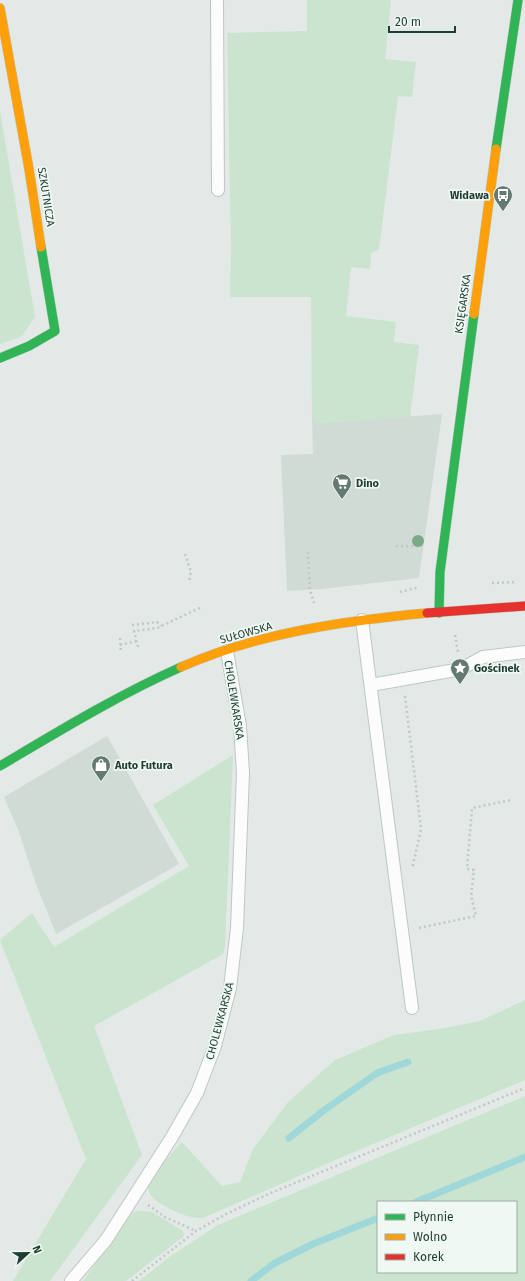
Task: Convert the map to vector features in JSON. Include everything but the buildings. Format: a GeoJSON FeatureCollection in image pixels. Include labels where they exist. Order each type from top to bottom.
{"type":"FeatureCollection","features":[{"type":"Feature","properties":{"kind":"street","name":"KSIĘGARSKA"},"geometry":{"type":"LineString","coordinates":[[440,613],[440,572],[495,153],[518,0]]}},
{"type":"Feature","properties":{"kind":"street","name":"SZKUTNICZA"},"geometry":{"type":"LineString","coordinates":[[0,8],[29,169],[54,331],[29,346],[0,358]]}},
{"type":"Feature","properties":{"kind":"street","name":"SUŁOWSKA"},"geometry":{"type":"LineString","coordinates":[[0,766],[80,718],[162,675],[227,651],[279,635],[362,620],[525,606]]}},
{"type":"Feature","properties":{"kind":"lane"},"geometry":{"type":"LineString","coordinates":[[217,0],[218,190]]}},
{"type":"Feature","properties":{"kind":"lane"},"geometry":{"type":"LineString","coordinates":[[362,620],[412,1008]]}},
{"type":"Feature","properties":{"kind":"lane","name":"CHOLEWKARSKA"},"geometry":{"type":"LineString","coordinates":[[71,1281],[106,1240],[172,1137],[197,1093],[215,1046],[230,988],[237,928],[243,773],[240,726],[227,651]]}},
{"type":"Feature","properties":{"kind":"lane"},"geometry":{"type":"LineString","coordinates":[[371,685],[461,669],[483,657],[525,652]]}},
{"type":"Feature","properties":{"kind":"path"},"geometry":{"type":"LineString","coordinates":[[396,546],[426,546]]}},
{"type":"Feature","properties":{"kind":"path"},"geometry":{"type":"LineString","coordinates":[[308,552],[310,590],[314,604]]}},
{"type":"Feature","properties":{"kind":"path"},"geometry":{"type":"LineString","coordinates":[[185,554],[191,572],[189,582]]}},
{"type":"Feature","properties":{"kind":"path"},"geometry":{"type":"LineString","coordinates":[[492,583],[518,582]]}},
{"type":"Feature","properties":{"kind":"path"},"geometry":{"type":"LineString","coordinates":[[134,631],[157,628],[202,607]]}},
{"type":"Feature","properties":{"kind":"path"},"geometry":{"type":"LineString","coordinates":[[138,646],[132,624],[157,622],[162,626]]}},
{"type":"Feature","properties":{"kind":"path"},"geometry":{"type":"LineString","coordinates":[[455,635],[458,657]]}},
{"type":"Feature","properties":{"kind":"path"},"geometry":{"type":"LineString","coordinates":[[120,638],[121,653]]}},
{"type":"Feature","properties":{"kind":"path"},"geometry":{"type":"LineString","coordinates":[[120,644],[136,641]]}},
{"type":"Feature","properties":{"kind":"path"},"geometry":{"type":"LineString","coordinates":[[404,690],[421,829],[411,875]]}},
{"type":"Feature","properties":{"kind":"path"},"geometry":{"type":"LineString","coordinates":[[418,928],[476,916],[472,896],[474,870],[466,869],[472,808],[511,800]]}},
{"type":"Feature","properties":{"kind":"path"},"geometry":{"type":"LineString","coordinates":[[132,1281],[196,1231],[226,1214],[273,1192],[525,1088]]}},
{"type":"Feature","properties":{"kind":"path"},"geometry":{"type":"LineString","coordinates":[[135,1195],[165,1217],[196,1231]]}},
{"type":"Feature","properties":{"kind":"shaded area"},"geometry":{"type":"Polygon","coordinates":[[[442,414],[419,578],[321,589],[287,591],[281,455],[313,454],[312,417],[319,423],[442,414]]]}},
{"type":"Feature","properties":{"kind":"shaded area"},"geometry":{"type":"Polygon","coordinates":[[[107,736],[179,864],[56,934],[36,884],[19,832],[4,797],[107,736]]]}},
{"type":"Feature","properties":{"kind":"green space"},"geometry":{"type":"Polygon","coordinates":[[[307,0],[391,0],[385,59],[416,62],[412,97],[398,96],[379,249],[371,253],[370,269],[351,267],[346,316],[396,322],[394,342],[419,345],[410,417],[319,423],[312,417],[311,297],[230,297],[231,247],[227,33],[307,31],[307,0]]]}},
{"type":"Feature","properties":{"kind":"green space"},"geometry":{"type":"Polygon","coordinates":[[[0,111],[35,317],[21,337],[0,344],[0,111]]]}},
{"type":"Feature","properties":{"kind":"green space"},"geometry":{"type":"Polygon","coordinates":[[[233,755],[225,947],[223,954],[94,1026],[142,1155],[50,1281],[13,1281],[86,1159],[0,940],[32,913],[54,947],[189,866],[153,805],[233,755]]]}},
{"type":"Feature","properties":{"kind":"green space"},"geometry":{"type":"Polygon","coordinates":[[[525,1000],[525,1080],[203,1218],[183,1215],[174,1211],[157,1201],[149,1192],[149,1184],[152,1178],[162,1164],[182,1142],[222,1186],[240,1182],[253,1149],[288,1102],[335,1060],[394,1035],[439,1029],[480,1021],[525,1000]]]}},
{"type":"Feature","properties":{"kind":"green space"},"geometry":{"type":"Polygon","coordinates":[[[525,1096],[525,1281],[139,1281],[172,1255],[218,1225],[525,1096]]]}},
{"type":"Feature","properties":{"kind":"green space"},"geometry":{"type":"Polygon","coordinates":[[[133,1212],[152,1212],[183,1231],[184,1236],[126,1281],[83,1281],[133,1212]]]}},
{"type":"Feature","properties":{"kind":"waterway"},"geometry":{"type":"LineString","coordinates":[[289,1138],[323,1111],[377,1073],[408,1062]]}},
{"type":"Feature","properties":{"kind":"waterway"},"geometry":{"type":"LineString","coordinates":[[418,1201],[525,1157]]}},
{"type":"Feature","properties":{"kind":"waterway"},"geometry":{"type":"LineString","coordinates":[[251,1281],[275,1263],[313,1244],[377,1218]]}},
{"type":"Feature","properties":{"kind":"traffic: fast"},"geometry":{"type":"LineString","coordinates":[[496,149],[518,0]]}},
{"type":"Feature","properties":{"kind":"traffic: fast"},"geometry":{"type":"LineString","coordinates":[[0,358],[29,346],[55,331],[41,247]]}},
{"type":"Feature","properties":{"kind":"traffic: fast"},"geometry":{"type":"LineString","coordinates":[[439,613],[440,572],[474,314]]}},
{"type":"Feature","properties":{"kind":"traffic: fast"},"geometry":{"type":"LineString","coordinates":[[0,766],[112,701],[181,667]]}},
{"type":"Feature","properties":{"kind":"traffic: slow"},"geometry":{"type":"LineString","coordinates":[[0,8],[29,169],[41,247]]}},
{"type":"Feature","properties":{"kind":"traffic: slow"},"geometry":{"type":"LineString","coordinates":[[474,314],[496,149]]}},
{"type":"Feature","properties":{"kind":"traffic: slow"},"geometry":{"type":"LineString","coordinates":[[181,667],[240,645],[301,630],[364,620],[427,613]]}},
{"type":"Feature","properties":{"kind":"traffic: jam"},"geometry":{"type":"LineString","coordinates":[[427,613],[525,606]]}},
{"type":"Feature","properties":{"kind":"place","name":"Widawa"},"geometry":{"type":"Point","coordinates":[503,212]}},
{"type":"Feature","properties":{"kind":"place","name":"Dino"},"geometry":{"type":"Point","coordinates":[342,500]}},
{"type":"Feature","properties":{"kind":"place","name":"Gościnek"},"geometry":{"type":"Point","coordinates":[460,685]}},
{"type":"Feature","properties":{"kind":"place","name":"Auto Futura"},"geometry":{"type":"Point","coordinates":[101,782]}}]}
